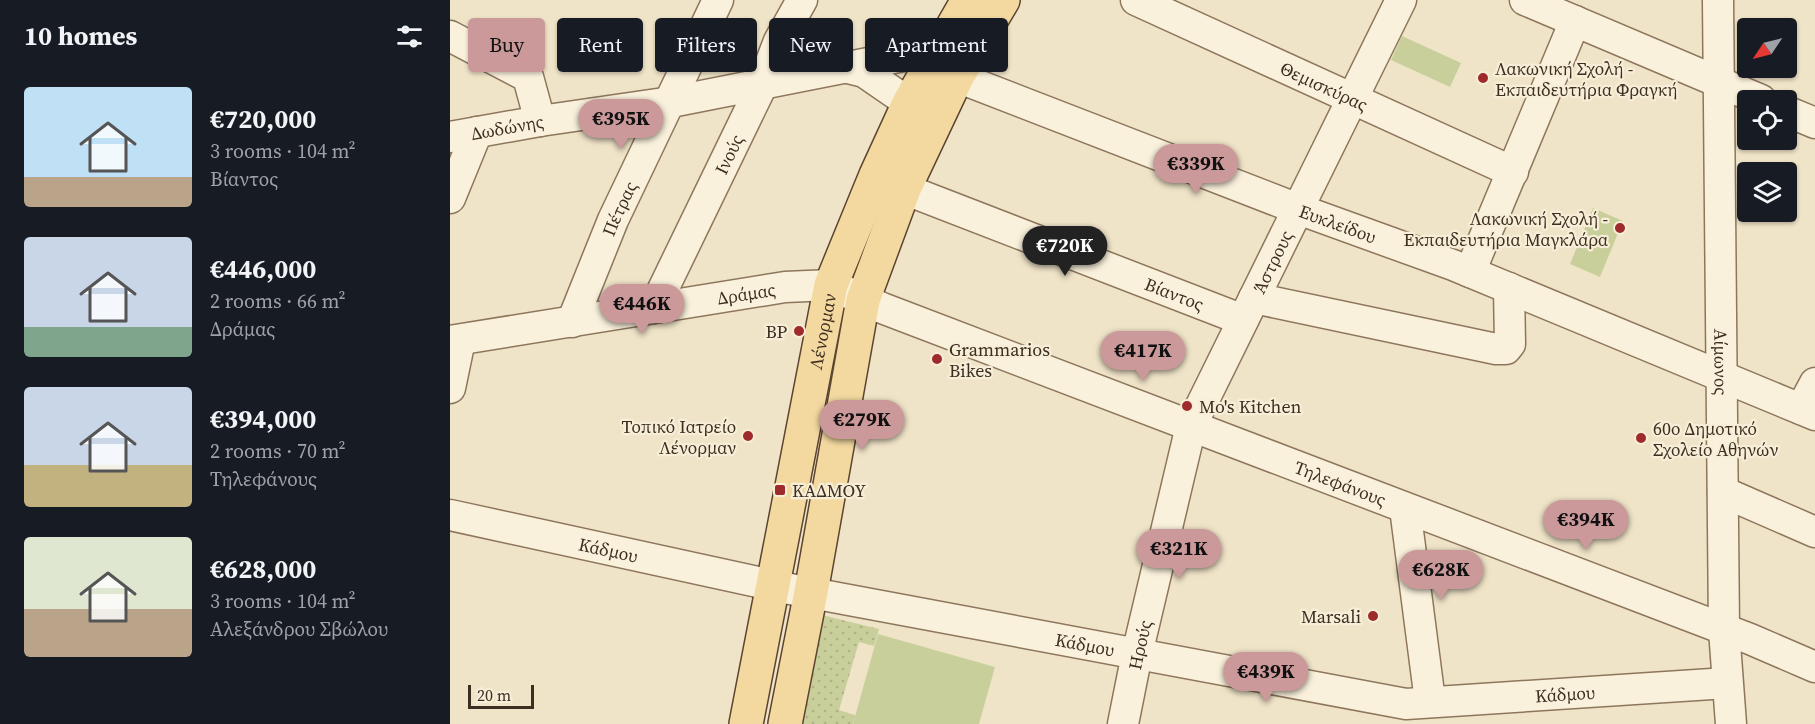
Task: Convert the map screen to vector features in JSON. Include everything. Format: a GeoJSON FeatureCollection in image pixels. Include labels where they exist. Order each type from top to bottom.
{"type":"FeatureCollection","features":[{"type":"Feature","properties":{"kind":"main road","name":"Λένορμαν"},"geometry":{"type":"LineString","coordinates":[[957,18],[968,0]]}},
{"type":"Feature","properties":{"kind":"main road","name":"Λένορμαν"},"geometry":{"type":"LineString","coordinates":[[785,724],[863,300],[904,189],[957,77],[1003,0]]}},
{"type":"Feature","properties":{"kind":"main road","name":"Λένορμαν"},"geometry":{"type":"LineString","coordinates":[[746,724],[831,285],[876,175],[909,103],[926,72]]}},
{"type":"Feature","properties":{"kind":"street","name":"Πέτρας"},"geometry":{"type":"LineString","coordinates":[[572,322],[613,220],[718,0]]}},
{"type":"Feature","properties":{"kind":"street","name":"Ινούς"},"geometry":{"type":"LineString","coordinates":[[654,308],[762,85],[779,41],[802,0]]}},
{"type":"Feature","properties":{"kind":"street","name":"Θεμισκύρας"},"geometry":{"type":"LineString","coordinates":[[1136,0],[1512,172]]}},
{"type":"Feature","properties":{"kind":"street","name":"Άστρους"},"geometry":{"type":"LineString","coordinates":[[1191,426],[1401,0]]}},
{"type":"Feature","properties":{"kind":"street"},"geometry":{"type":"LineString","coordinates":[[1526,0],[1737,91]]}},
{"type":"Feature","properties":{"kind":"street","name":"Αίμωνος"},"geometry":{"type":"LineString","coordinates":[[1718,0],[1724,630],[1731,724]]}},
{"type":"Feature","properties":{"kind":"street"},"geometry":{"type":"LineString","coordinates":[[1470,272],[1575,21]]}},
{"type":"Feature","properties":{"kind":"street"},"geometry":{"type":"LineString","coordinates":[[450,36],[528,77],[540,121]]}},
{"type":"Feature","properties":{"kind":"street"},"geometry":{"type":"LineString","coordinates":[[853,69],[864,72],[909,103]]}},
{"type":"Feature","properties":{"kind":"street","name":"Δωδώνης"},"geometry":{"type":"LineString","coordinates":[[464,134],[671,102],[828,72]]}},
{"type":"Feature","properties":{"kind":"street","name":"Ευκλείδου"},"geometry":{"type":"LineString","coordinates":[[957,77],[1470,272],[1808,412]]}},
{"type":"Feature","properties":{"kind":"street"},"geometry":{"type":"LineString","coordinates":[[1797,116],[1815,123]]}},
{"type":"Feature","properties":{"kind":"street"},"geometry":{"type":"LineString","coordinates":[[450,198],[464,134]]}},
{"type":"Feature","properties":{"kind":"street","name":"Βίαντος"},"geometry":{"type":"LineString","coordinates":[[904,189],[1249,309],[1506,350],[1510,344],[1509,288]]}},
{"type":"Feature","properties":{"kind":"street","name":"Δράμας"},"geometry":{"type":"LineString","coordinates":[[455,340],[785,287],[831,285]]}},
{"type":"Feature","properties":{"kind":"street","name":"Τηλεφάνους"},"geometry":{"type":"LineString","coordinates":[[831,285],[863,300],[1815,667]]}},
{"type":"Feature","properties":{"kind":"street"},"geometry":{"type":"LineString","coordinates":[[450,388],[455,340]]}},
{"type":"Feature","properties":{"kind":"street"},"geometry":{"type":"LineString","coordinates":[[1808,412],[1815,383]]}},
{"type":"Feature","properties":{"kind":"street","name":"Ηρούς"},"geometry":{"type":"LineString","coordinates":[[1123,724],[1137,654],[1191,426]]}},
{"type":"Feature","properties":{"kind":"street"},"geometry":{"type":"LineString","coordinates":[[1722,492],[1815,532]]}},
{"type":"Feature","properties":{"kind":"street"},"geometry":{"type":"LineString","coordinates":[[1405,508],[1430,701]]}},
{"type":"Feature","properties":{"kind":"street","name":"Κάδμου"},"geometry":{"type":"LineString","coordinates":[[450,515],[772,585],[1406,704],[1727,683]]}},
{"type":"Feature","properties":{"kind":"green space"},"geometry":{"type":"Polygon","coordinates":[[[1402,36],[1461,63],[1450,87],[1391,60],[1402,36]]]}},
{"type":"Feature","properties":{"kind":"green space"},"geometry":{"type":"Polygon","coordinates":[[[1593,208],[1623,221],[1600,277],[1570,264],[1593,208]]]}},
{"type":"Feature","properties":{"kind":"green space"},"geometry":{"type":"Polygon","coordinates":[[[818,614],[879,629],[874,646],[859,642],[839,710],[855,715],[853,724],[797,724],[818,614]]]}},
{"type":"Feature","properties":{"kind":"green space"},"geometry":{"type":"Polygon","coordinates":[[[878,634],[995,667],[979,724],[853,724],[878,634]]]}},
{"type":"Feature","properties":{"kind":"place","name":"Λακωνική Σχολή - Εκπαιδευτήρια Φραγκή"},"geometry":{"type":"Point","coordinates":[1483,78]}},
{"type":"Feature","properties":{"kind":"place","name":"Λακωνική Σχολή - Εκπαιδευτήρια Μαγκλάρα"},"geometry":{"type":"Point","coordinates":[1620,228]}},
{"type":"Feature","properties":{"kind":"place","name":"BP"},"geometry":{"type":"Point","coordinates":[799,331]}},
{"type":"Feature","properties":{"kind":"place","name":"Grammarios Bikes"},"geometry":{"type":"Point","coordinates":[937,359]}},
{"type":"Feature","properties":{"kind":"place","name":"Mo's Kitchen"},"geometry":{"type":"Point","coordinates":[1187,406]}},
{"type":"Feature","properties":{"kind":"place","name":"Τοπικό Ιατρείο Λένορμαν"},"geometry":{"type":"Point","coordinates":[748,436]}},
{"type":"Feature","properties":{"kind":"place","name":"60ο Δημοτικό Σχολείο Αθηνών"},"geometry":{"type":"Point","coordinates":[1641,438]}},
{"type":"Feature","properties":{"kind":"place","name":"ΚΑΔΜΟΥ"},"geometry":{"type":"Point","coordinates":[780,490]}},
{"type":"Feature","properties":{"kind":"place","name":"Marsali"},"geometry":{"type":"Point","coordinates":[1373,616]}}]}
